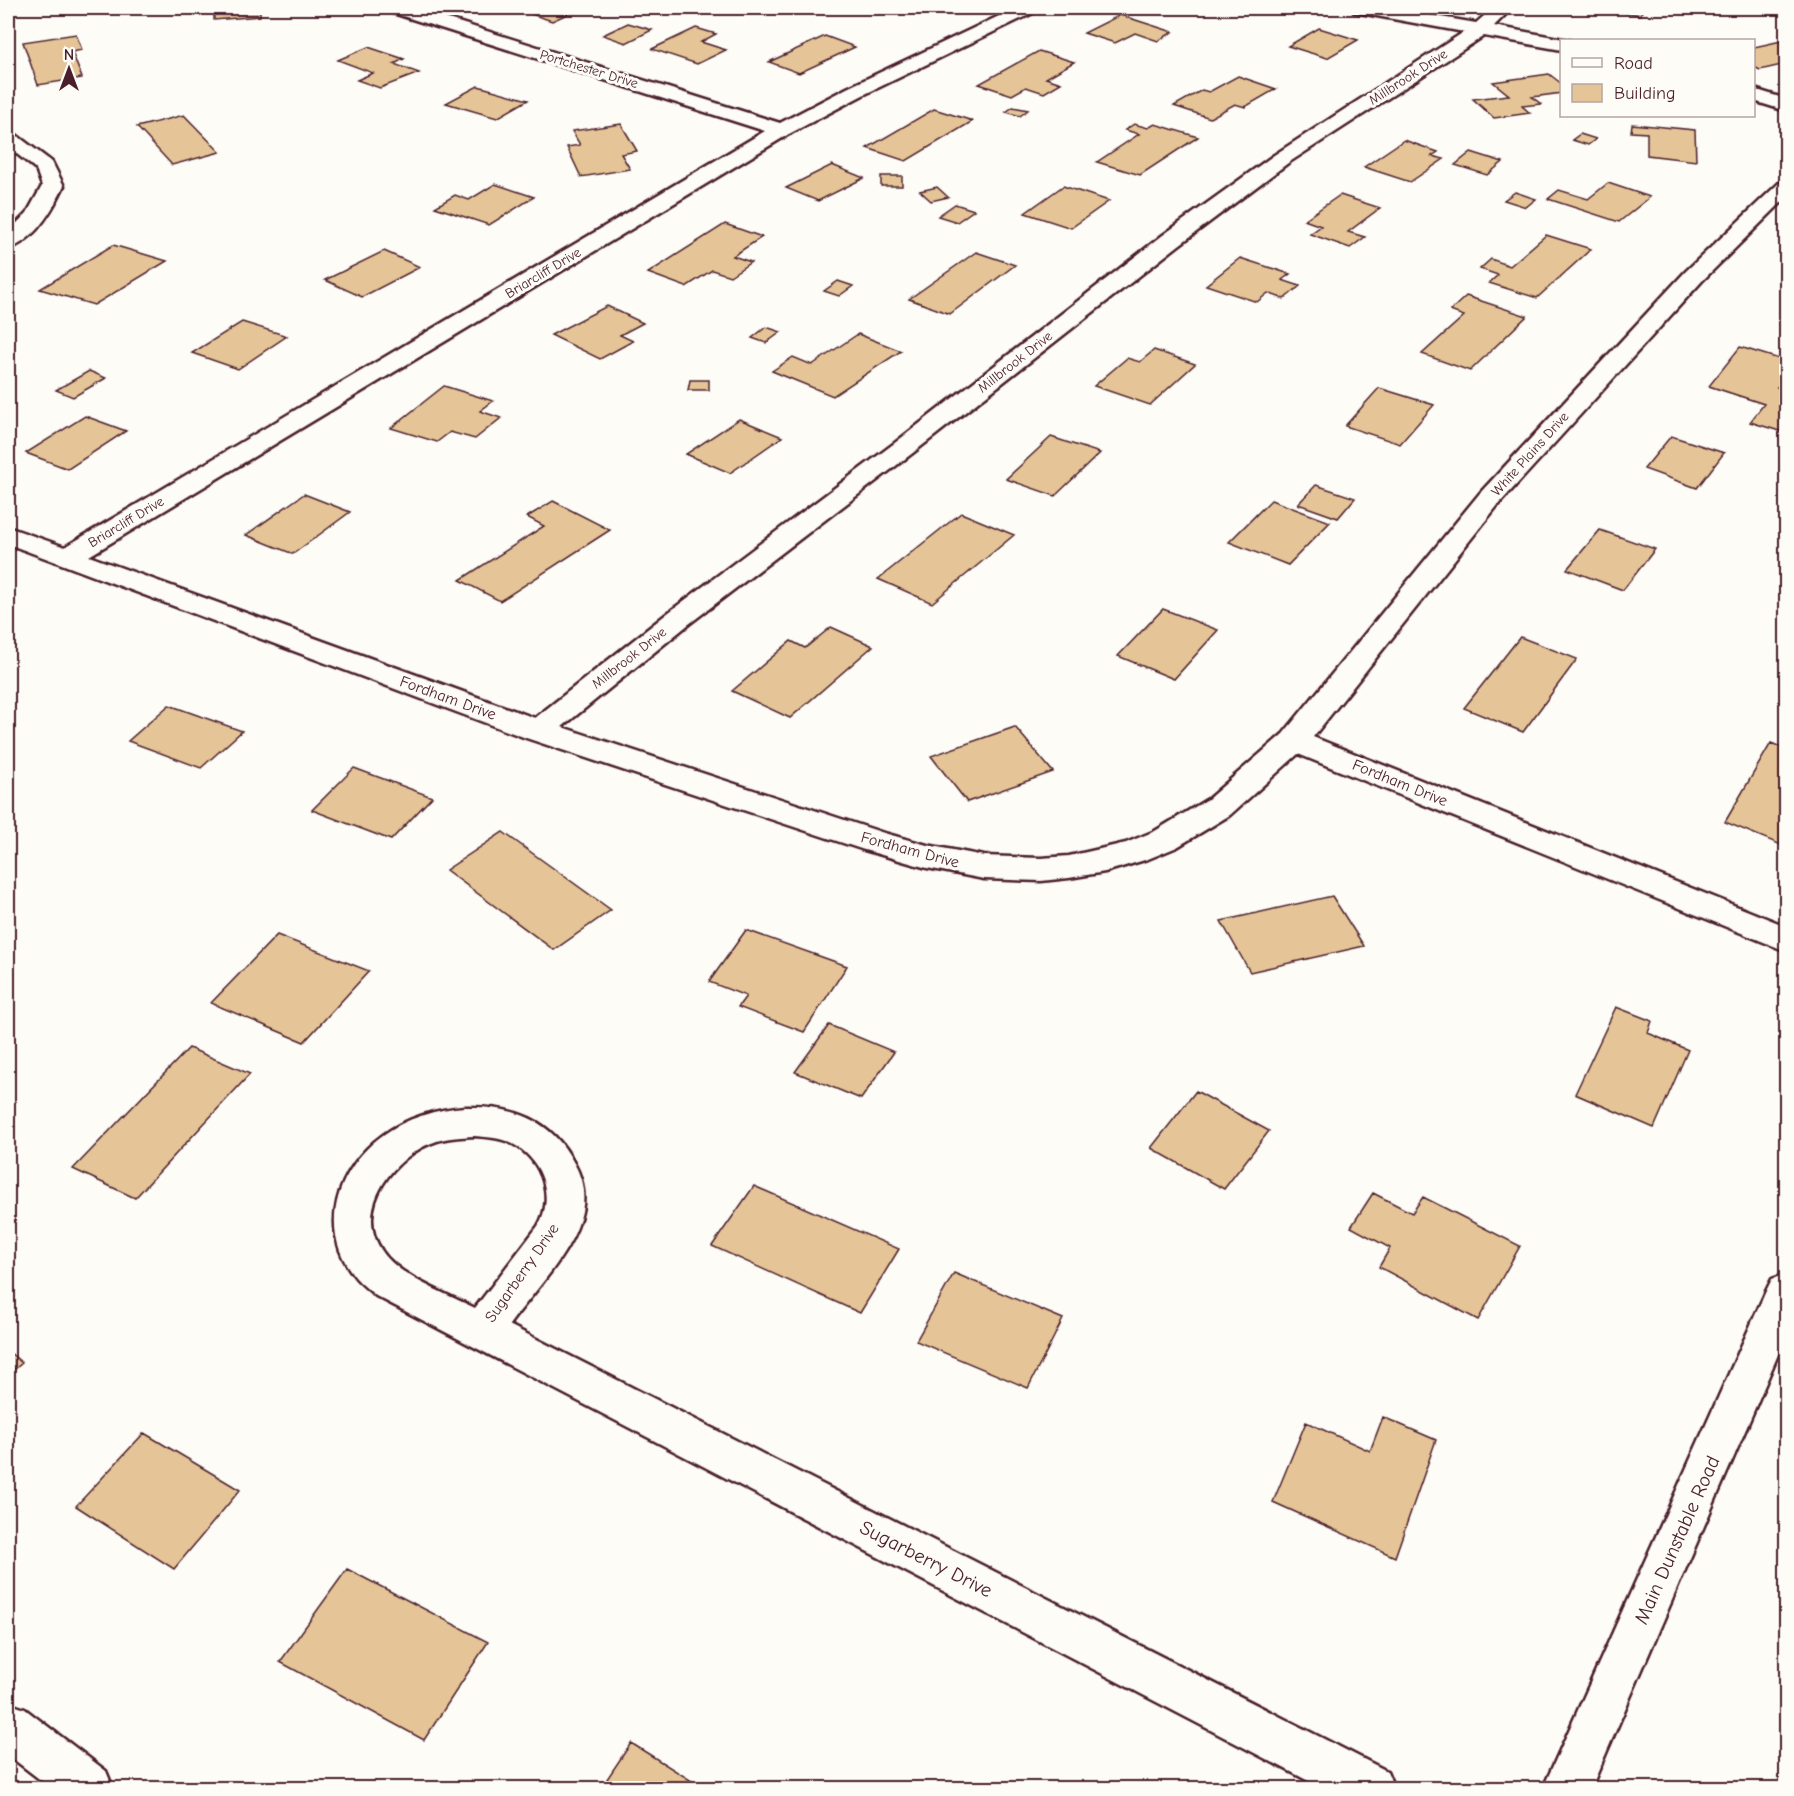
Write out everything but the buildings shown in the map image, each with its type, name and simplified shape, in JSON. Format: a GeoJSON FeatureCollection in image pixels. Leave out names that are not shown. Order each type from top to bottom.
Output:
{"type":"FeatureCollection","features":[{"type":"Feature","properties":{"kind":"street","name":"Portchester Drive"},"geometry":{"type":"LineString","coordinates":[[396,8],[782,130]]}},
{"type":"Feature","properties":{"kind":"street","name":"Briarcliff Drive"},"geometry":{"type":"LineString","coordinates":[[67,557],[782,130],[854,92],[1029,8]]}},
{"type":"Feature","properties":{"kind":"street"},"geometry":{"type":"LineString","coordinates":[[1360,8],[1560,44]]}},
{"type":"Feature","properties":{"kind":"street","name":"Millbrook Drive"},"geometry":{"type":"LineString","coordinates":[[537,731],[679,618],[905,447],[1171,240],[1281,159],[1481,29],[1503,8]]}},
{"type":"Feature","properties":{"kind":"street"},"geometry":{"type":"LineString","coordinates":[[1755,95],[1786,105]]}},
{"type":"Feature","properties":{"kind":"street"},"geometry":{"type":"LineString","coordinates":[[8,138],[45,166],[53,186],[45,206],[24,231],[8,242]]}},
{"type":"Feature","properties":{"kind":"street","name":"White Plains Drive"},"geometry":{"type":"LineString","coordinates":[[1294,741],[1489,499],[1694,276],[1786,187]]}},
{"type":"Feature","properties":{"kind":"street","name":"Fordham Drive"},"geometry":{"type":"LineString","coordinates":[[8,536],[537,731],[880,843],[979,867],[1023,870],[1067,868],[1107,860],[1157,844],[1203,820],[1254,779],[1294,741],[1786,939]]}},
{"type":"Feature","properties":{"kind":"street","name":"Sugarberry Drive"},"geometry":{"type":"LineString","coordinates":[[482,1330],[550,1240],[560,1220],[564,1198],[562,1178],[555,1160],[543,1144],[505,1124],[463,1122],[441,1125],[420,1132],[384,1156],[359,1188],[353,1206],[351,1224],[362,1258],[374,1273],[390,1284],[1370,1788]]}},
{"type":"Feature","properties":{"kind":"street","name":"Main Dunstable Road"},"geometry":{"type":"LineString","coordinates":[[1567,1788],[1786,1291]]}},
{"type":"Feature","properties":{"kind":"street"},"geometry":{"type":"LineString","coordinates":[[8,1726],[89,1788]]}}]}
